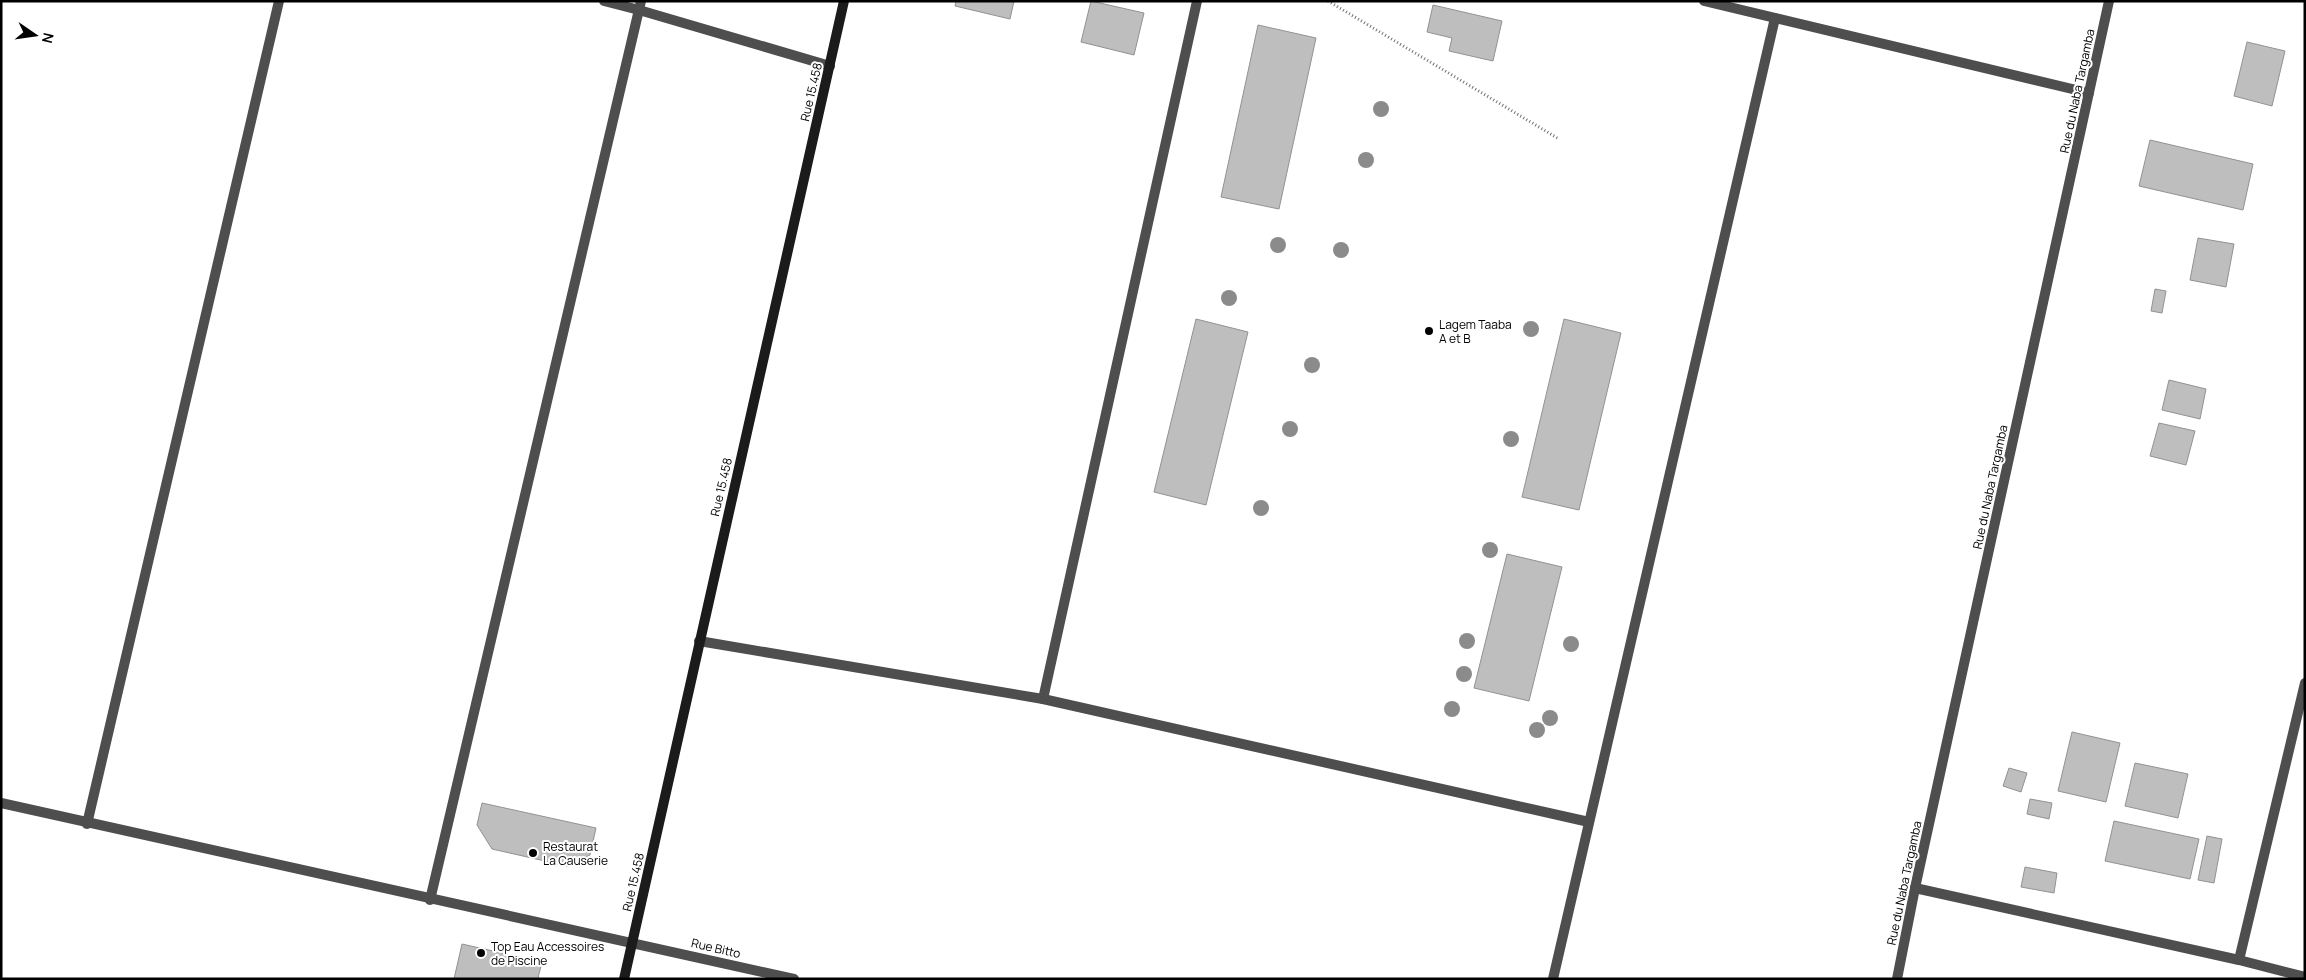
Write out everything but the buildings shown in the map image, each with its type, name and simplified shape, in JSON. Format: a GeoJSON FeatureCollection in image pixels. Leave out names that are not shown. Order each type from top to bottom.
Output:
{"type":"FeatureCollection","features":[{"type":"Feature","properties":{"kind":"main road","name":"Rue 15.458"},"geometry":{"type":"LineString","coordinates":[[624,979],[844,1]]}},
{"type":"Feature","properties":{"kind":"street"},"geometry":{"type":"LineString","coordinates":[[87,824],[279,1]]}},
{"type":"Feature","properties":{"kind":"street"},"geometry":{"type":"LineString","coordinates":[[604,1],[640,5],[830,66]]}},
{"type":"Feature","properties":{"kind":"street"},"geometry":{"type":"LineString","coordinates":[[1043,700],[1197,1]]}},
{"type":"Feature","properties":{"kind":"street"},"geometry":{"type":"LineString","coordinates":[[1704,1],[2089,93]]}},
{"type":"Feature","properties":{"kind":"street","name":"Rue du Naba Targamba"},"geometry":{"type":"LineString","coordinates":[[1897,979],[1915,888],[2109,1]]}},
{"type":"Feature","properties":{"kind":"street"},"geometry":{"type":"LineString","coordinates":[[430,900],[640,5]]}},
{"type":"Feature","properties":{"kind":"street"},"geometry":{"type":"LineString","coordinates":[[1553,979],[1775,18]]}},
{"type":"Feature","properties":{"kind":"street"},"geometry":{"type":"LineString","coordinates":[[699,641],[1043,700],[1589,822]]}},
{"type":"Feature","properties":{"kind":"street"},"geometry":{"type":"LineString","coordinates":[[2239,960],[2305,683]]}},
{"type":"Feature","properties":{"kind":"street","name":"Rue Bitto"},"geometry":{"type":"LineString","coordinates":[[1,803],[87,824],[794,979]]}},
{"type":"Feature","properties":{"kind":"street"},"geometry":{"type":"LineString","coordinates":[[1915,888],[2239,960],[2305,978]]}},
{"type":"Feature","properties":{"kind":"path"},"geometry":{"type":"LineString","coordinates":[[1328,1],[1559,139]]}},
{"type":"Feature","properties":{"kind":"place","name":"Lagem Taaba A et B"},"geometry":{"type":"Point","coordinates":[1429,331]}},
{"type":"Feature","properties":{"kind":"place","name":"Restaurat La Causerie"},"geometry":{"type":"Point","coordinates":[533,853]}},
{"type":"Feature","properties":{"kind":"place","name":"Top Eau Accessoires de Piscine"},"geometry":{"type":"Point","coordinates":[481,953]}}]}
